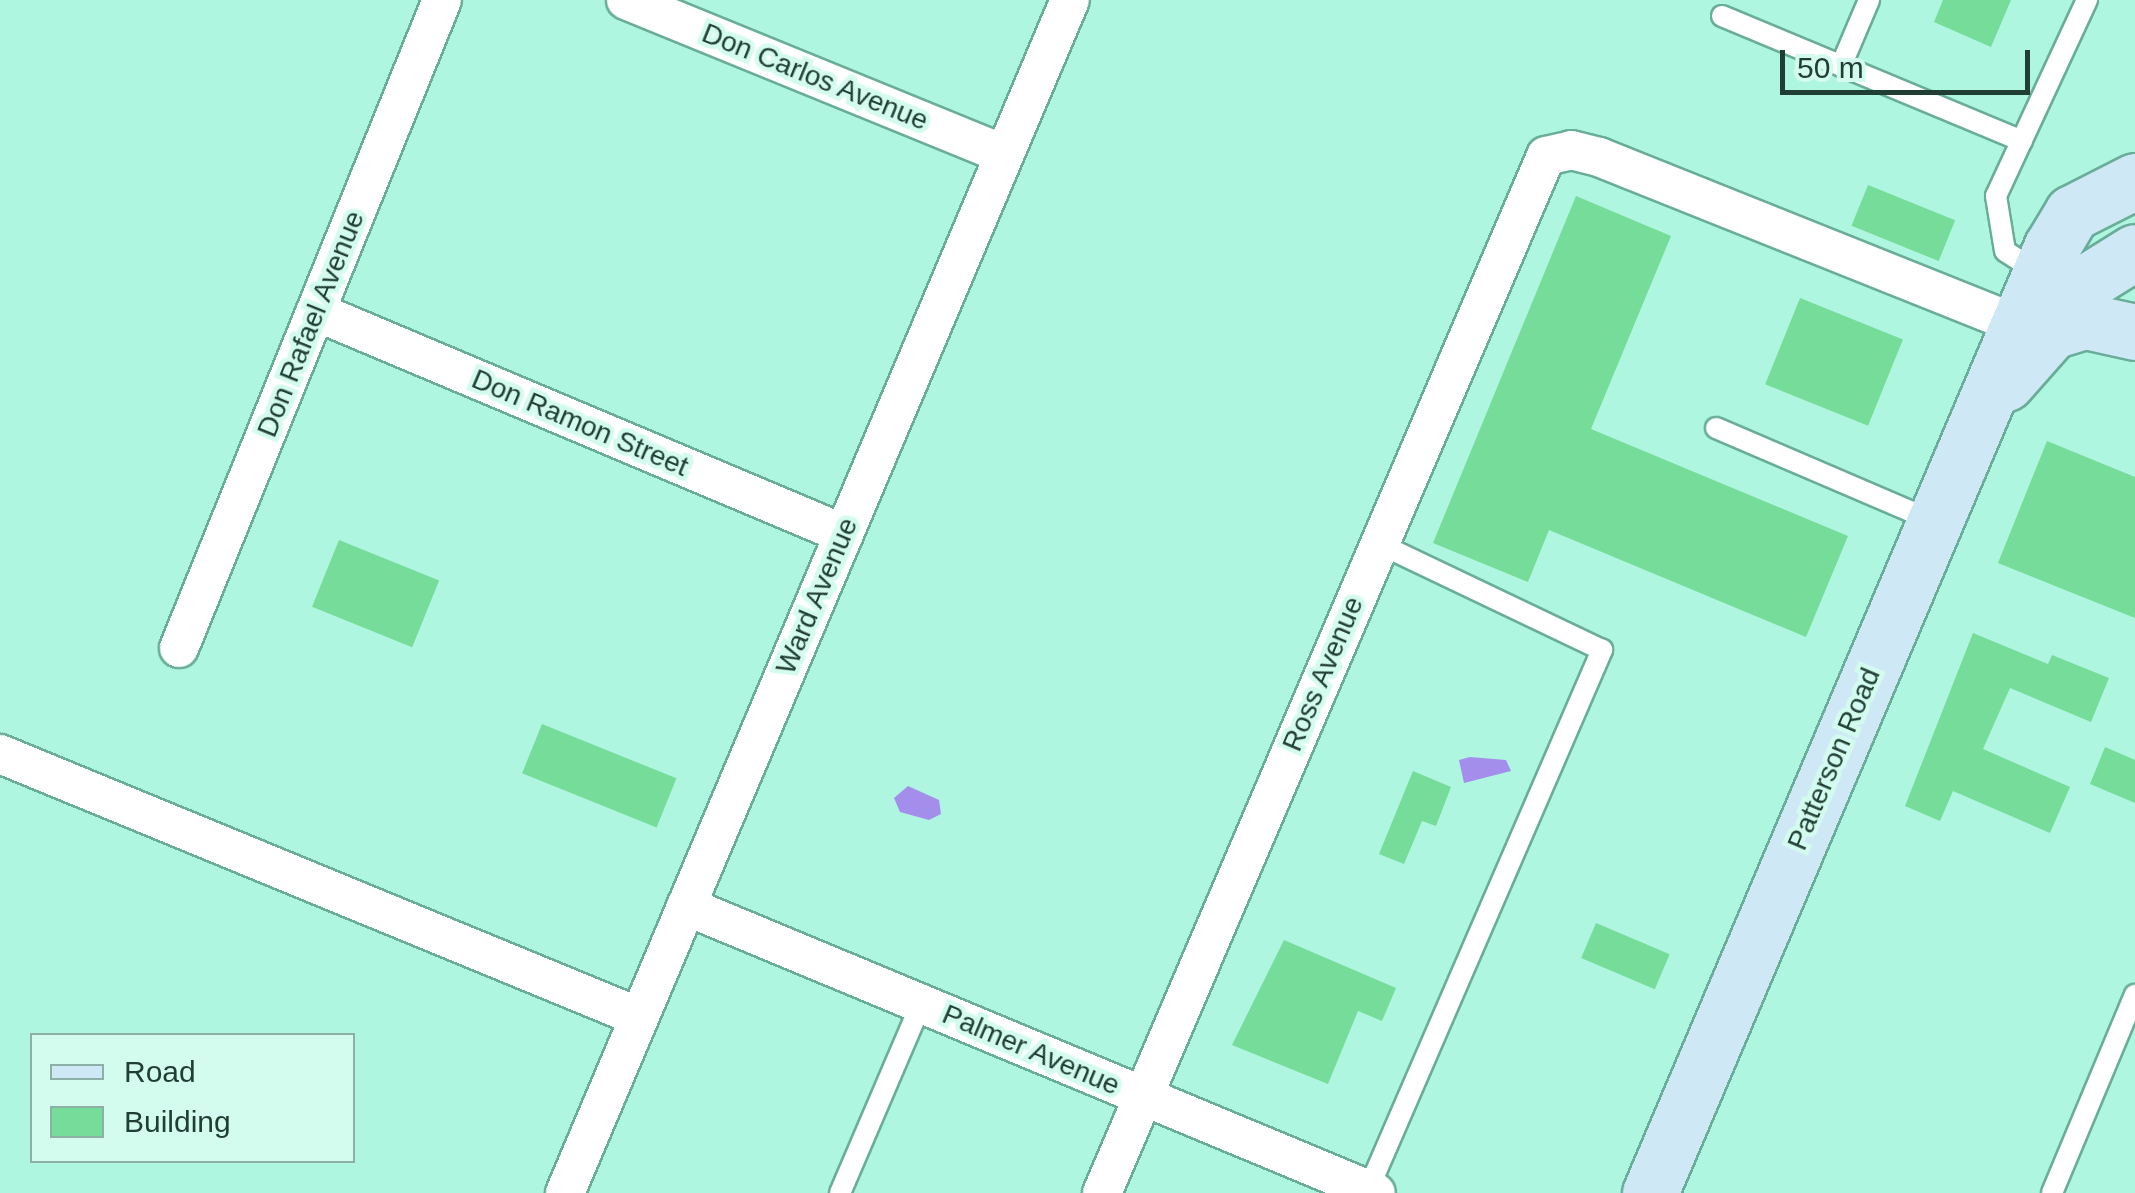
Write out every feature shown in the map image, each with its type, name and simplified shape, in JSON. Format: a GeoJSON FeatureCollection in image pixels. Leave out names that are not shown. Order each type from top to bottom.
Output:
{"type":"FeatureCollection","features":[{"type":"Feature","properties":{"kind":"main road","name":"Patterson Road"},"geometry":{"type":"LineString","coordinates":[[1650,1193],[2040,274],[2072,213],[2135,181]]}},
{"type":"Feature","properties":{"kind":"main road","name":"Patterson Road"},"geometry":{"type":"LineString","coordinates":[[2019,324],[2074,283],[2135,252]]}},
{"type":"Feature","properties":{"kind":"main road"},"geometry":{"type":"LineString","coordinates":[[1981,412],[2052,332],[2085,321],[2135,332]]}},
{"type":"Feature","properties":{"kind":"street","name":"Don Rafael Avenue"},"geometry":{"type":"LineString","coordinates":[[179,648],[442,0]]}},
{"type":"Feature","properties":{"kind":"street","name":"Don Carlos Avenue"},"geometry":{"type":"LineString","coordinates":[[626,0],[1004,154]]}},
{"type":"Feature","properties":{"kind":"street","name":"Ward Avenue"},"geometry":{"type":"LineString","coordinates":[[565,1193],[1070,0]]}},
{"type":"Feature","properties":{"kind":"street","name":"Ross Avenue"},"geometry":{"type":"LineString","coordinates":[[1102,1193],[1546,156],[1571,150],[1599,157],[2019,324]]}},
{"type":"Feature","properties":{"kind":"street","name":"Don Ramon Street"},"geometry":{"type":"LineString","coordinates":[[317,312],[844,534]]}},
{"type":"Feature","properties":{"kind":"street"},"geometry":{"type":"LineString","coordinates":[[0,754],[639,1017]]}},
{"type":"Feature","properties":{"kind":"street","name":"Palmer Avenue"},"geometry":{"type":"LineString","coordinates":[[686,906],[1373,1192]]}},
{"type":"Feature","properties":{"kind":"lane"},"geometry":{"type":"LineString","coordinates":[[1842,66],[1869,0]]}},
{"type":"Feature","properties":{"kind":"lane"},"geometry":{"type":"LineString","coordinates":[[2040,274],[2006,251],[1995,222],[1996,196],[2087,0]]}},
{"type":"Feature","properties":{"kind":"lane"},"geometry":{"type":"LineString","coordinates":[[1722,16],[2022,140]]}},
{"type":"Feature","properties":{"kind":"lane"},"geometry":{"type":"LineString","coordinates":[[1716,428],[1935,522]]}},
{"type":"Feature","properties":{"kind":"lane"},"geometry":{"type":"LineString","coordinates":[[1373,1192],[1602,650],[1378,543]]}},
{"type":"Feature","properties":{"kind":"lane"},"geometry":{"type":"LineString","coordinates":[[2052,1193],[2135,996]]}},
{"type":"Feature","properties":{"kind":"lane"},"geometry":{"type":"LineString","coordinates":[[840,1193],[921,1004]]}},
{"type":"Feature","properties":{"kind":"shaded area"},"geometry":{"type":"Polygon","coordinates":[[[1459,760],[1506,760],[1511,771],[1464,783],[1459,760]]]}},
{"type":"Feature","properties":{"kind":"shaded area"},"geometry":{"type":"Polygon","coordinates":[[[908,786],[939,800],[941,814],[929,820],[900,812],[894,798],[908,786]]]}},
{"type":"Feature","properties":{"kind":"building"},"geometry":{"type":"Polygon","coordinates":[[[1943,0],[2011,0],[1991,47],[1934,22],[1943,0]]]}},
{"type":"Feature","properties":{"kind":"building"},"geometry":{"type":"Polygon","coordinates":[[[1868,185],[1955,220],[1939,261],[1852,226],[1868,185]]]}},
{"type":"Feature","properties":{"kind":"building"},"geometry":{"type":"Polygon","coordinates":[[[1576,196],[1671,236],[1591,429],[1848,536],[1806,637],[1549,530],[1528,582],[1433,543],[1576,196]]]}},
{"type":"Feature","properties":{"kind":"building"},"geometry":{"type":"Polygon","coordinates":[[[1800,298],[1903,340],[1868,426],[1765,384],[1800,298]]]}},
{"type":"Feature","properties":{"kind":"building"},"geometry":{"type":"Polygon","coordinates":[[[2047,441],[2135,477],[2135,618],[1998,563],[2047,441]]]}},
{"type":"Feature","properties":{"kind":"building"},"geometry":{"type":"Polygon","coordinates":[[[339,540],[439,580],[412,647],[312,607],[339,540]]]}},
{"type":"Feature","properties":{"kind":"building"},"geometry":{"type":"Polygon","coordinates":[[[1973,633],[2048,664],[2052,655],[2109,678],[2091,722],[2010,688],[1983,749],[2070,787],[2050,833],[1953,791],[1940,821],[1905,806],[1973,633]]]}},
{"type":"Feature","properties":{"kind":"building"},"geometry":{"type":"Polygon","coordinates":[[[542,724],[676,778],[657,827],[522,773],[542,724]]]}},
{"type":"Feature","properties":{"kind":"building"},"geometry":{"type":"Polygon","coordinates":[[[2105,747],[2135,760],[2135,803],[2090,784],[2105,747]]]}},
{"type":"Feature","properties":{"kind":"building"},"geometry":{"type":"Polygon","coordinates":[[[1413,771],[1451,787],[1436,826],[1422,821],[1404,864],[1379,854],[1413,771]]]}},
{"type":"Feature","properties":{"kind":"building"},"geometry":{"type":"Polygon","coordinates":[[[1596,923],[1670,954],[1655,989],[1581,958],[1596,923]]]}},
{"type":"Feature","properties":{"kind":"building"},"geometry":{"type":"Polygon","coordinates":[[[1284,940],[1396,988],[1382,1021],[1358,1011],[1328,1084],[1232,1045],[1284,940]]]}}]}
